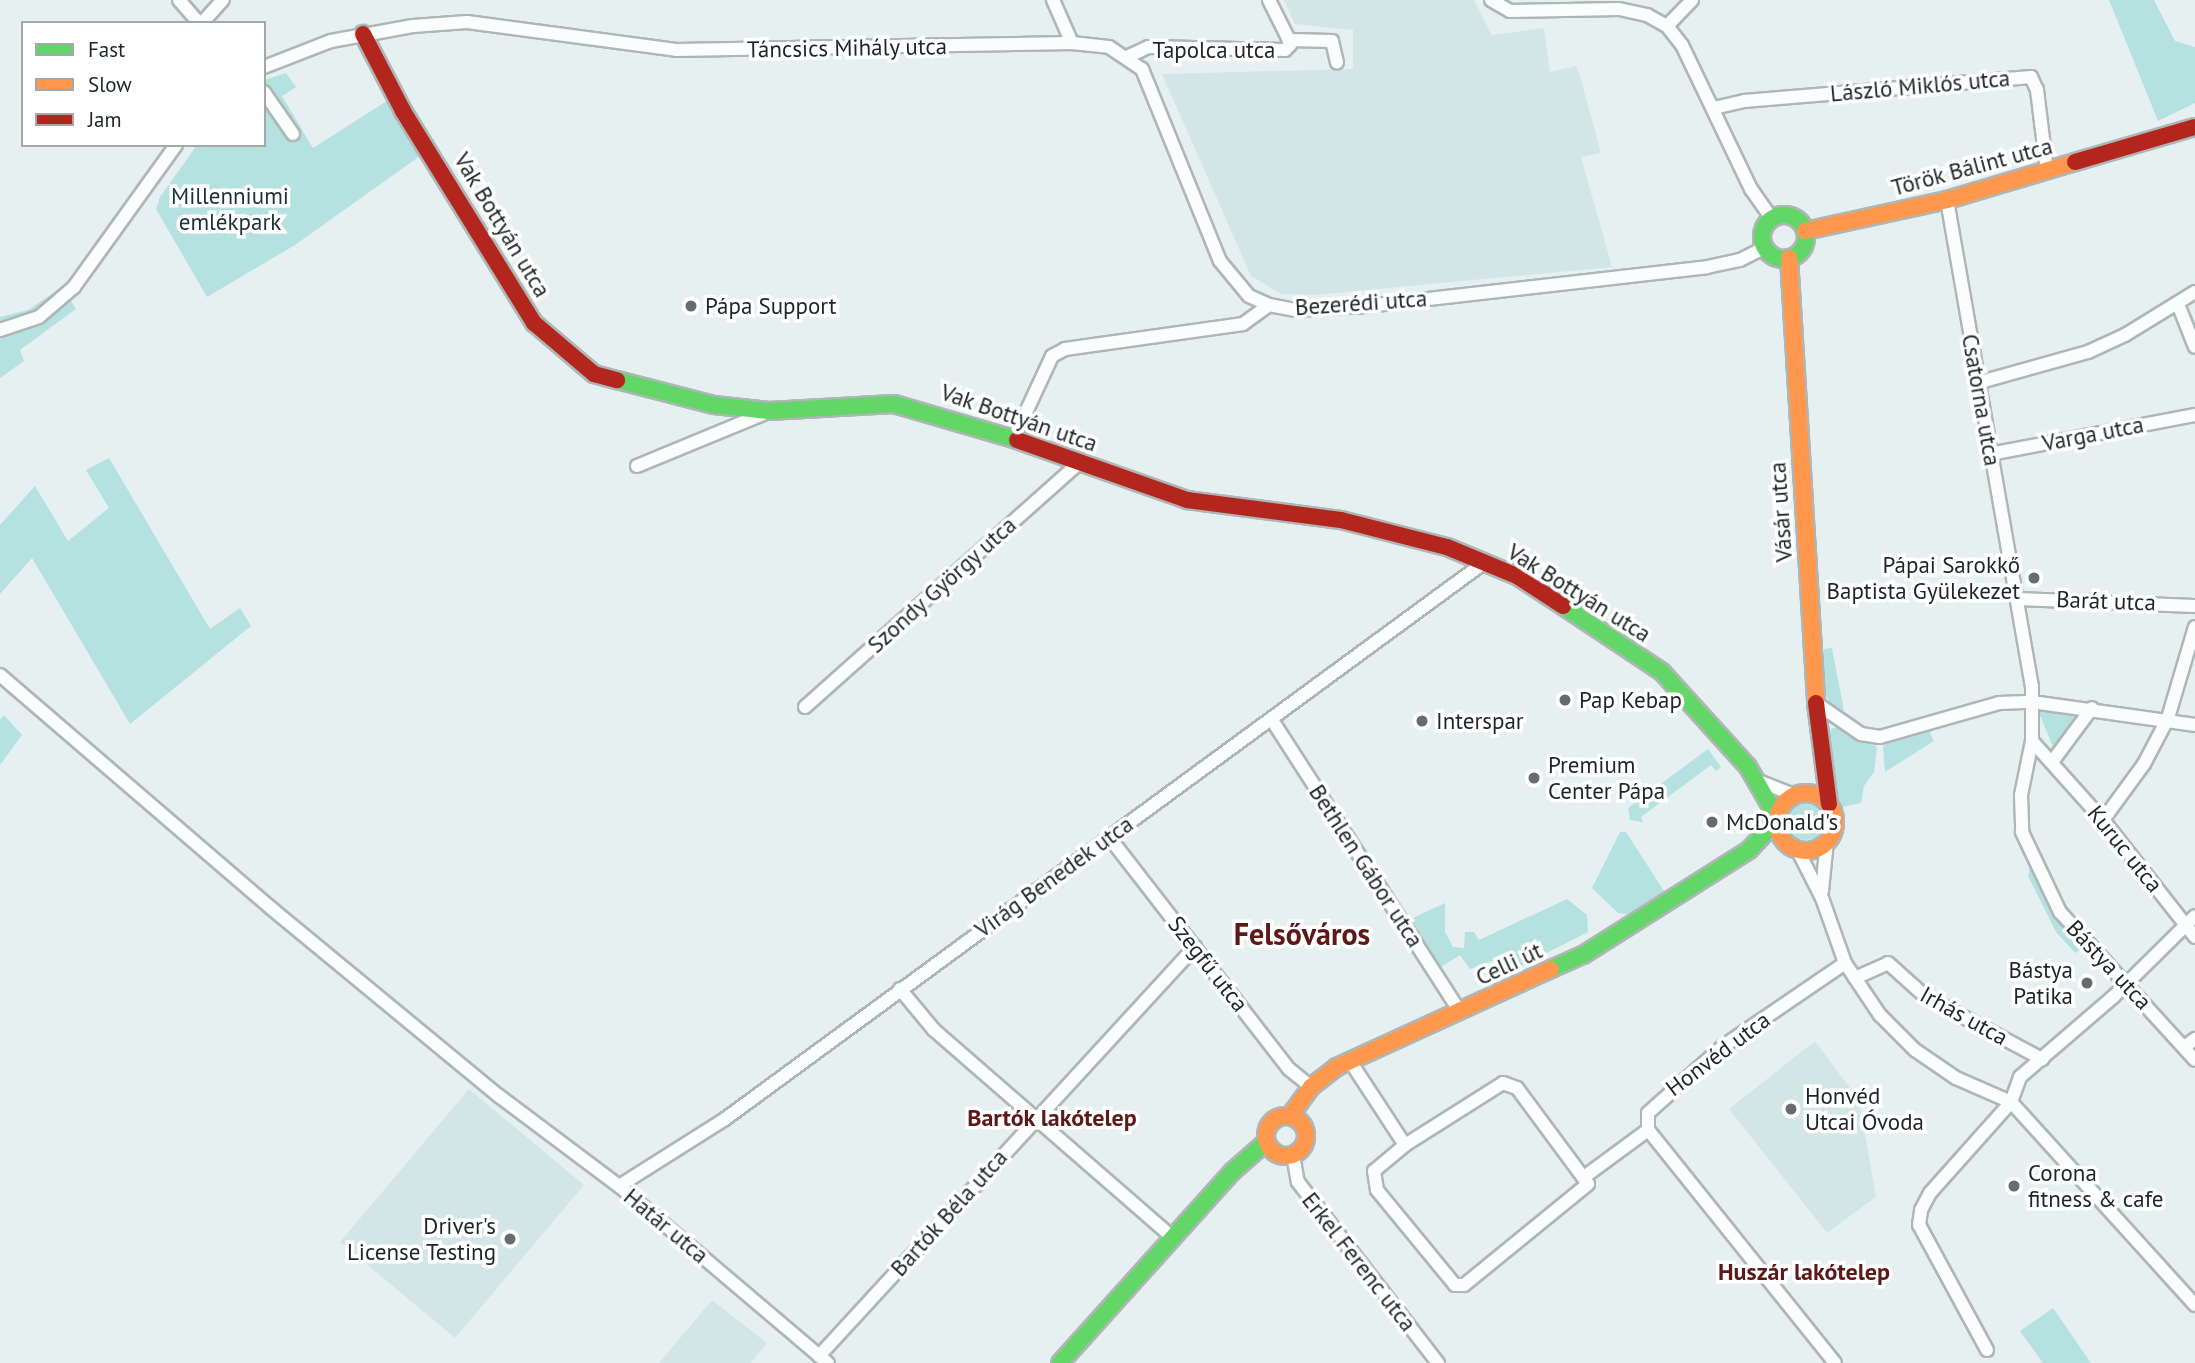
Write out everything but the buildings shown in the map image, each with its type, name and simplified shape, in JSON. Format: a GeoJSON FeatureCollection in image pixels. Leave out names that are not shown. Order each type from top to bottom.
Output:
{"type":"FeatureCollection","features":[{"type":"Feature","properties":{"kind":"street"},"geometry":{"type":"LineString","coordinates":[[179,0],[198,21]]}},
{"type":"Feature","properties":{"kind":"street"},"geometry":{"type":"LineString","coordinates":[[202,21],[223,0]]}},
{"type":"Feature","properties":{"kind":"street"},"geometry":{"type":"LineString","coordinates":[[1054,0],[1072,43]]}},
{"type":"Feature","properties":{"kind":"street","name":"Tapolca utca"},"geometry":{"type":"LineString","coordinates":[[1129,56],[1148,47],[1285,50],[1289,40],[1269,0]]}},
{"type":"Feature","properties":{"kind":"street"},"geometry":{"type":"LineString","coordinates":[[1491,0],[1510,11],[1619,9],[1647,15],[1667,26],[1682,45],[1751,189],[1772,219]]}},
{"type":"Feature","properties":{"kind":"street"},"geometry":{"type":"LineString","coordinates":[[1667,26],[1692,0]]}},
{"type":"Feature","properties":{"kind":"street","name":"Táncsics Mihály utca"},"geometry":{"type":"LineString","coordinates":[[271,60],[363,34],[467,22],[676,50],[1072,43],[1109,47],[1129,56]]}},
{"type":"Feature","properties":{"kind":"street","name":"Vak Bottyán utca"},"geometry":{"type":"LineString","coordinates":[[363,34],[403,111],[534,323],[594,374],[714,405],[769,411],[830,404],[894,404],[1014,438],[1187,500],[1341,520],[1394,531],[1485,562],[1517,576],[1661,672],[1722,735],[1756,780],[1777,818]]}},
{"type":"Feature","properties":{"kind":"street"},"geometry":{"type":"LineString","coordinates":[[1289,40],[1332,41],[1337,62]]}},
{"type":"Feature","properties":{"kind":"street"},"geometry":{"type":"LineString","coordinates":[[1129,56],[1142,69],[1220,261],[1250,296],[1269,306]]}},
{"type":"Feature","properties":{"kind":"street","name":"László Miklós utca"},"geometry":{"type":"LineString","coordinates":[[1714,108],[1744,101],[2031,77],[2036,86],[2047,171]]}},
{"type":"Feature","properties":{"kind":"street"},"geometry":{"type":"LineString","coordinates":[[266,95],[293,134]]}},
{"type":"Feature","properties":{"kind":"street","name":"Török Bálint utca"},"geometry":{"type":"LineString","coordinates":[[2148,142],[2195,117]]}},
{"type":"Feature","properties":{"kind":"street","name":"Török Bálint utca"},"geometry":{"type":"LineString","coordinates":[[1805,231],[1947,200],[2195,127]]}},
{"type":"Feature","properties":{"kind":"street"},"geometry":{"type":"LineString","coordinates":[[0,330],[39,317],[74,287],[175,147]]}},
{"type":"Feature","properties":{"kind":"street","name":"Csatorna utca"},"geometry":{"type":"LineString","coordinates":[[1947,200],[1977,383],[2018,599]]}},
{"type":"Feature","properties":{"kind":"street"},"geometry":{"type":"LineString","coordinates":[[1792,216],[1805,231],[1801,251],[1788,258],[1775,257],[1765,247],[1763,231],[1772,219],[1792,216]]}},
{"type":"Feature","properties":{"kind":"street","name":"Bezerédi utca"},"geometry":{"type":"LineString","coordinates":[[1014,438],[1052,356],[1065,348],[1243,324],[1269,306],[1295,310],[1367,306],[1707,267],[1740,260],[1765,247]]}},
{"type":"Feature","properties":{"kind":"street","name":"Vásár utca"},"geometry":{"type":"LineString","coordinates":[[1788,258],[1816,703],[1829,804]]}},
{"type":"Feature","properties":{"kind":"street"},"geometry":{"type":"LineString","coordinates":[[1977,383],[2088,352],[2178,304],[2195,292]]}},
{"type":"Feature","properties":{"kind":"street"},"geometry":{"type":"LineString","coordinates":[[2178,304],[2195,347]]}},
{"type":"Feature","properties":{"kind":"street"},"geometry":{"type":"LineString","coordinates":[[637,466],[769,411]]}},
{"type":"Feature","properties":{"kind":"street","name":"Varga utca"},"geometry":{"type":"LineString","coordinates":[[1990,454],[2195,415]]}},
{"type":"Feature","properties":{"kind":"street","name":"Szondy György utca"},"geometry":{"type":"LineString","coordinates":[[805,708],[1080,462]]}},
{"type":"Feature","properties":{"kind":"street","name":"Virág Benedek utca"},"geometry":{"type":"LineString","coordinates":[[619,1186],[725,1119],[1485,562]]}},
{"type":"Feature","properties":{"kind":"street"},"geometry":{"type":"LineString","coordinates":[[2018,599],[2032,702]]}},
{"type":"Feature","properties":{"kind":"street","name":"Barát utca"},"geometry":{"type":"LineString","coordinates":[[2018,599],[2195,606]]}},
{"type":"Feature","properties":{"kind":"street"},"geometry":{"type":"LineString","coordinates":[[2103,820],[2144,764],[2168,718],[2195,628]]}},
{"type":"Feature","properties":{"kind":"street","name":"Határ utca"},"geometry":{"type":"LineString","coordinates":[[0,675],[499,1096],[619,1186],[823,1359]]}},
{"type":"Feature","properties":{"kind":"street"},"geometry":{"type":"LineString","coordinates":[[1816,703],[1861,734],[1880,737],[1999,703],[2032,702],[2092,708],[2168,718],[2195,725]]}},
{"type":"Feature","properties":{"kind":"street","name":"Bástya utca"},"geometry":{"type":"LineString","coordinates":[[2032,702],[2032,741],[2021,795],[2022,832],[2034,862],[2060,912],[2090,950],[2127,984],[2195,1060]]}},
{"type":"Feature","properties":{"kind":"street"},"geometry":{"type":"LineString","coordinates":[[2052,762],[2092,708]]}},
{"type":"Feature","properties":{"kind":"street","name":"Bethlen Gábor utca"},"geometry":{"type":"LineString","coordinates":[[1272,720],[1460,1012]]}},
{"type":"Feature","properties":{"kind":"street","name":"Kuruc utca"},"geometry":{"type":"LineString","coordinates":[[2032,741],[2191,921],[2195,937]]}},
{"type":"Feature","properties":{"kind":"street"},"geometry":{"type":"LineString","coordinates":[[1822,762],[1777,818],[1780,835],[1794,848],[1822,898],[1845,963],[1880,1015],[1915,1050],[1956,1079],[2011,1102],[2195,1305]]}},
{"type":"Feature","properties":{"kind":"street"},"geometry":{"type":"LineString","coordinates":[[1756,780],[1798,794],[1817,795],[1829,804],[1835,826],[1827,841],[1819,848],[1794,848]]}},
{"type":"Feature","properties":{"kind":"street","name":"Celli út"},"geometry":{"type":"LineString","coordinates":[[1060,1363],[1246,1157],[1266,1142],[1271,1122],[1290,1116],[1311,1087],[1350,1061],[1583,955],[1749,850],[1777,818]]}},
{"type":"Feature","properties":{"kind":"street","name":"Szegfű utca"},"geometry":{"type":"LineString","coordinates":[[1109,837],[1289,1069],[1311,1087]]}},
{"type":"Feature","properties":{"kind":"street"},"geometry":{"type":"LineString","coordinates":[[1822,898],[1827,841]]}},
{"type":"Feature","properties":{"kind":"street","name":"Celli út"},"geometry":{"type":"LineString","coordinates":[[1749,850],[1794,848]]}},
{"type":"Feature","properties":{"kind":"street"},"geometry":{"type":"LineString","coordinates":[[1987,1350],[1919,1225],[1930,1193],[2011,1102],[2020,1077],[2127,984],[2191,921]]}},
{"type":"Feature","properties":{"kind":"street","name":"Bartók Béla utca"},"geometry":{"type":"LineString","coordinates":[[823,1359],[1035,1119],[1195,947]]}},
{"type":"Feature","properties":{"kind":"street","name":"Honvéd utca"},"geometry":{"type":"LineString","coordinates":[[1648,1130],[1648,1113],[1656,1101],[1722,1047],[1845,963]]}},
{"type":"Feature","properties":{"kind":"street","name":"Irhás utca"},"geometry":{"type":"LineString","coordinates":[[1855,978],[1888,963],[1926,997],[2042,1059]]}},
{"type":"Feature","properties":{"kind":"street"},"geometry":{"type":"LineString","coordinates":[[900,989],[934,1030],[1173,1238]]}},
{"type":"Feature","properties":{"kind":"street"},"geometry":{"type":"LineString","coordinates":[[2184,1047],[2195,1039]]}},
{"type":"Feature","properties":{"kind":"street"},"geometry":{"type":"LineString","coordinates":[[1350,1061],[1405,1145]]}},
{"type":"Feature","properties":{"kind":"street"},"geometry":{"type":"LineString","coordinates":[[1503,1083],[1511,1083],[1588,1184],[1464,1285],[1455,1285],[1373,1181],[1380,1164],[1405,1145],[1503,1083]]}},
{"type":"Feature","properties":{"kind":"street"},"geometry":{"type":"LineString","coordinates":[[1266,1142],[1274,1153],[1293,1155],[1304,1145],[1306,1130],[1290,1116]]}},
{"type":"Feature","properties":{"kind":"street"},"geometry":{"type":"LineString","coordinates":[[1584,1177],[1648,1130],[1835,1363]]}},
{"type":"Feature","properties":{"kind":"street","name":"Erkel Ferenc utca"},"geometry":{"type":"LineString","coordinates":[[1293,1155],[1298,1182],[1438,1363]]}},
{"type":"Feature","properties":{"kind":"shaded area"},"geometry":{"type":"Polygon","coordinates":[[[1284,0],[1474,0],[1492,35],[1544,28],[1550,72],[1576,66],[1580,76],[1601,153],[1581,157],[1612,267],[1315,295],[1281,294],[1251,276],[1162,74],[1353,69],[1353,30],[1295,24],[1284,0]]]}},
{"type":"Feature","properties":{"kind":"shaded area"},"geometry":{"type":"Polygon","coordinates":[[[1815,1041],[1859,1100],[1876,1197],[1827,1233],[1729,1109],[1815,1041]]]}},
{"type":"Feature","properties":{"kind":"shaded area"},"geometry":{"type":"Polygon","coordinates":[[[469,1089],[584,1185],[455,1338],[340,1242],[469,1089]]]}},
{"type":"Feature","properties":{"kind":"shaded area"},"geometry":{"type":"Polygon","coordinates":[[[712,1300],[767,1343],[751,1363],[659,1363],[712,1300]]]}},
{"type":"Feature","properties":{"kind":"green space"},"geometry":{"type":"Polygon","coordinates":[[[2109,0],[2154,0],[2175,41],[2195,47],[2195,103],[2158,121],[2109,0]]]}},
{"type":"Feature","properties":{"kind":"green space","name":"Millenniumi emlékpark"},"geometry":{"type":"Polygon","coordinates":[[[286,73],[296,87],[282,96],[313,148],[390,99],[424,153],[295,245],[207,297],[156,209],[160,197],[196,147],[266,147],[266,79],[286,73]]]}},
{"type":"Feature","properties":{"kind":"green space"},"geometry":{"type":"Polygon","coordinates":[[[62,287],[76,309],[20,350],[24,361],[0,378],[0,317],[28,310],[62,287]]]}},
{"type":"Feature","properties":{"kind":"green space"},"geometry":{"type":"Polygon","coordinates":[[[109,458],[210,629],[240,608],[251,626],[130,724],[32,558],[0,594],[0,525],[35,486],[68,541],[109,508],[86,470],[109,458]]]}},
{"type":"Feature","properties":{"kind":"green space"},"geometry":{"type":"Polygon","coordinates":[[[1832,648],[1844,711],[1830,704],[1821,684],[1824,649],[1832,648]]]}},
{"type":"Feature","properties":{"kind":"green space"},"geometry":{"type":"Polygon","coordinates":[[[2043,707],[2081,714],[2059,745],[2053,747],[2039,713],[2043,707]]]}},
{"type":"Feature","properties":{"kind":"green space"},"geometry":{"type":"Polygon","coordinates":[[[4,715],[22,735],[0,765],[0,719],[4,715]]]}},
{"type":"Feature","properties":{"kind":"green space"},"geometry":{"type":"Polygon","coordinates":[[[1832,728],[1843,728],[1877,747],[1874,772],[1864,786],[1861,803],[1842,807],[1837,797],[1827,739],[1832,728]]]}},
{"type":"Feature","properties":{"kind":"green space"},"geometry":{"type":"Polygon","coordinates":[[[1928,728],[1934,741],[1885,772],[1883,747],[1889,741],[1928,728]]]}},
{"type":"Feature","properties":{"kind":"green space"},"geometry":{"type":"Polygon","coordinates":[[[1708,749],[1721,767],[1716,771],[1711,765],[1641,817],[1643,822],[1630,820],[1628,808],[1708,749]]]}},
{"type":"Feature","properties":{"kind":"green space"},"geometry":{"type":"Polygon","coordinates":[[[1806,802],[1819,808],[1825,821],[1819,834],[1806,840],[1793,834],[1787,821],[1793,808],[1806,802]]]}},
{"type":"Feature","properties":{"kind":"green space"},"geometry":{"type":"Polygon","coordinates":[[[1620,832],[1626,832],[1664,891],[1664,897],[1633,915],[1618,913],[1592,888],[1620,832]]]}},
{"type":"Feature","properties":{"kind":"green space"},"geometry":{"type":"Polygon","coordinates":[[[2030,867],[2082,949],[2075,953],[2056,932],[2028,876],[2030,867]]]}},
{"type":"Feature","properties":{"kind":"green space"},"geometry":{"type":"Polygon","coordinates":[[[1567,899],[1587,915],[1588,932],[1513,970],[1506,956],[1470,969],[1460,955],[1441,967],[1412,925],[1413,918],[1445,903],[1445,932],[1453,947],[1464,948],[1465,932],[1474,932],[1479,940],[1567,899]]]}},
{"type":"Feature","properties":{"kind":"green space"},"geometry":{"type":"Polygon","coordinates":[[[2053,1308],[2091,1363],[2043,1363],[2020,1331],[2053,1308]]]}},
{"type":"Feature","properties":{"kind":"traffic: fast"},"geometry":{"type":"LineString","coordinates":[[1784,215],[1799,222],[1806,237],[1799,252],[1784,259],[1769,252],[1762,237],[1769,222],[1784,215]]}},
{"type":"Feature","properties":{"kind":"traffic: fast"},"geometry":{"type":"LineString","coordinates":[[617,380],[714,405],[769,411],[894,404],[1017,440]]}},
{"type":"Feature","properties":{"kind":"traffic: fast"},"geometry":{"type":"LineString","coordinates":[[1563,606],[1662,672],[1748,767],[1777,817]]}},
{"type":"Feature","properties":{"kind":"traffic: fast"},"geometry":{"type":"LineString","coordinates":[[1551,969],[1583,955],[1749,850],[1777,820]]}},
{"type":"Feature","properties":{"kind":"traffic: fast"},"geometry":{"type":"LineString","coordinates":[[1060,1363],[1233,1171],[1266,1142]]}},
{"type":"Feature","properties":{"kind":"traffic: slow"},"geometry":{"type":"LineString","coordinates":[[1805,231],[1947,200],[2075,162]]}},
{"type":"Feature","properties":{"kind":"traffic: slow"},"geometry":{"type":"LineString","coordinates":[[1789,258],[1816,703]]}},
{"type":"Feature","properties":{"kind":"traffic: slow"},"geometry":{"type":"LineString","coordinates":[[1806,793],[1817,795],[1830,806],[1835,822],[1833,833],[1822,846],[1806,851],[1795,849],[1782,838],[1777,822],[1779,811],[1790,798],[1806,793]]}},
{"type":"Feature","properties":{"kind":"traffic: slow"},"geometry":{"type":"LineString","coordinates":[[1290,1116],[1311,1087],[1337,1067],[1551,969]]}},
{"type":"Feature","properties":{"kind":"traffic: slow"},"geometry":{"type":"LineString","coordinates":[[1286,1116],[1294,1117],[1300,1122],[1305,1128],[1306,1136],[1305,1144],[1300,1150],[1294,1155],[1286,1156],[1278,1155],[1272,1150],[1267,1144],[1266,1136],[1267,1128],[1272,1122],[1278,1117],[1286,1116]]}},
{"type":"Feature","properties":{"kind":"traffic: jam"},"geometry":{"type":"LineString","coordinates":[[363,34],[403,111],[534,323],[594,374],[617,380]]}},
{"type":"Feature","properties":{"kind":"traffic: jam"},"geometry":{"type":"LineString","coordinates":[[2075,162],[2195,127]]}},
{"type":"Feature","properties":{"kind":"traffic: jam"},"geometry":{"type":"LineString","coordinates":[[1017,440],[1187,500],[1341,520],[1447,547],[1517,576],[1563,606]]}},
{"type":"Feature","properties":{"kind":"traffic: jam"},"geometry":{"type":"LineString","coordinates":[[1816,703],[1829,804]]}},
{"type":"Feature","properties":{"kind":"place","name":"Pápa Support"},"geometry":{"type":"Point","coordinates":[691,306]}},
{"type":"Feature","properties":{"kind":"place","name":"Pápai Sarokkő Baptista Gyülekezet"},"geometry":{"type":"Point","coordinates":[2034,578]}},
{"type":"Feature","properties":{"kind":"place","name":"Pap Kebap"},"geometry":{"type":"Point","coordinates":[1565,700]}},
{"type":"Feature","properties":{"kind":"place","name":"Interspar"},"geometry":{"type":"Point","coordinates":[1422,721]}},
{"type":"Feature","properties":{"kind":"place","name":"Premium Center Pápa"},"geometry":{"type":"Point","coordinates":[1534,778]}},
{"type":"Feature","properties":{"kind":"place","name":"McDonald's"},"geometry":{"type":"Point","coordinates":[1712,822]}},
{"type":"Feature","properties":{"kind":"place","name":"Bástya Patika"},"geometry":{"type":"Point","coordinates":[2087,983]}},
{"type":"Feature","properties":{"kind":"place","name":"Honvéd Utcai Óvoda"},"geometry":{"type":"Point","coordinates":[1791,1109]}},
{"type":"Feature","properties":{"kind":"place","name":"Corona fitness & cafe"},"geometry":{"type":"Point","coordinates":[2014,1186]}},
{"type":"Feature","properties":{"kind":"place","name":"Driver's License Testing"},"geometry":{"type":"Point","coordinates":[510,1239]}},
{"type":"Feature","properties":{"kind":"district","name":"Felsőváros"},"geometry":{"type":"Point","coordinates":[1302,934]}},
{"type":"Feature","properties":{"kind":"district","name":"Bartók lakótelep"},"geometry":{"type":"Point","coordinates":[1052,1118]}},
{"type":"Feature","properties":{"kind":"district","name":"Huszár lakótelep"},"geometry":{"type":"Point","coordinates":[1804,1272]}}]}
